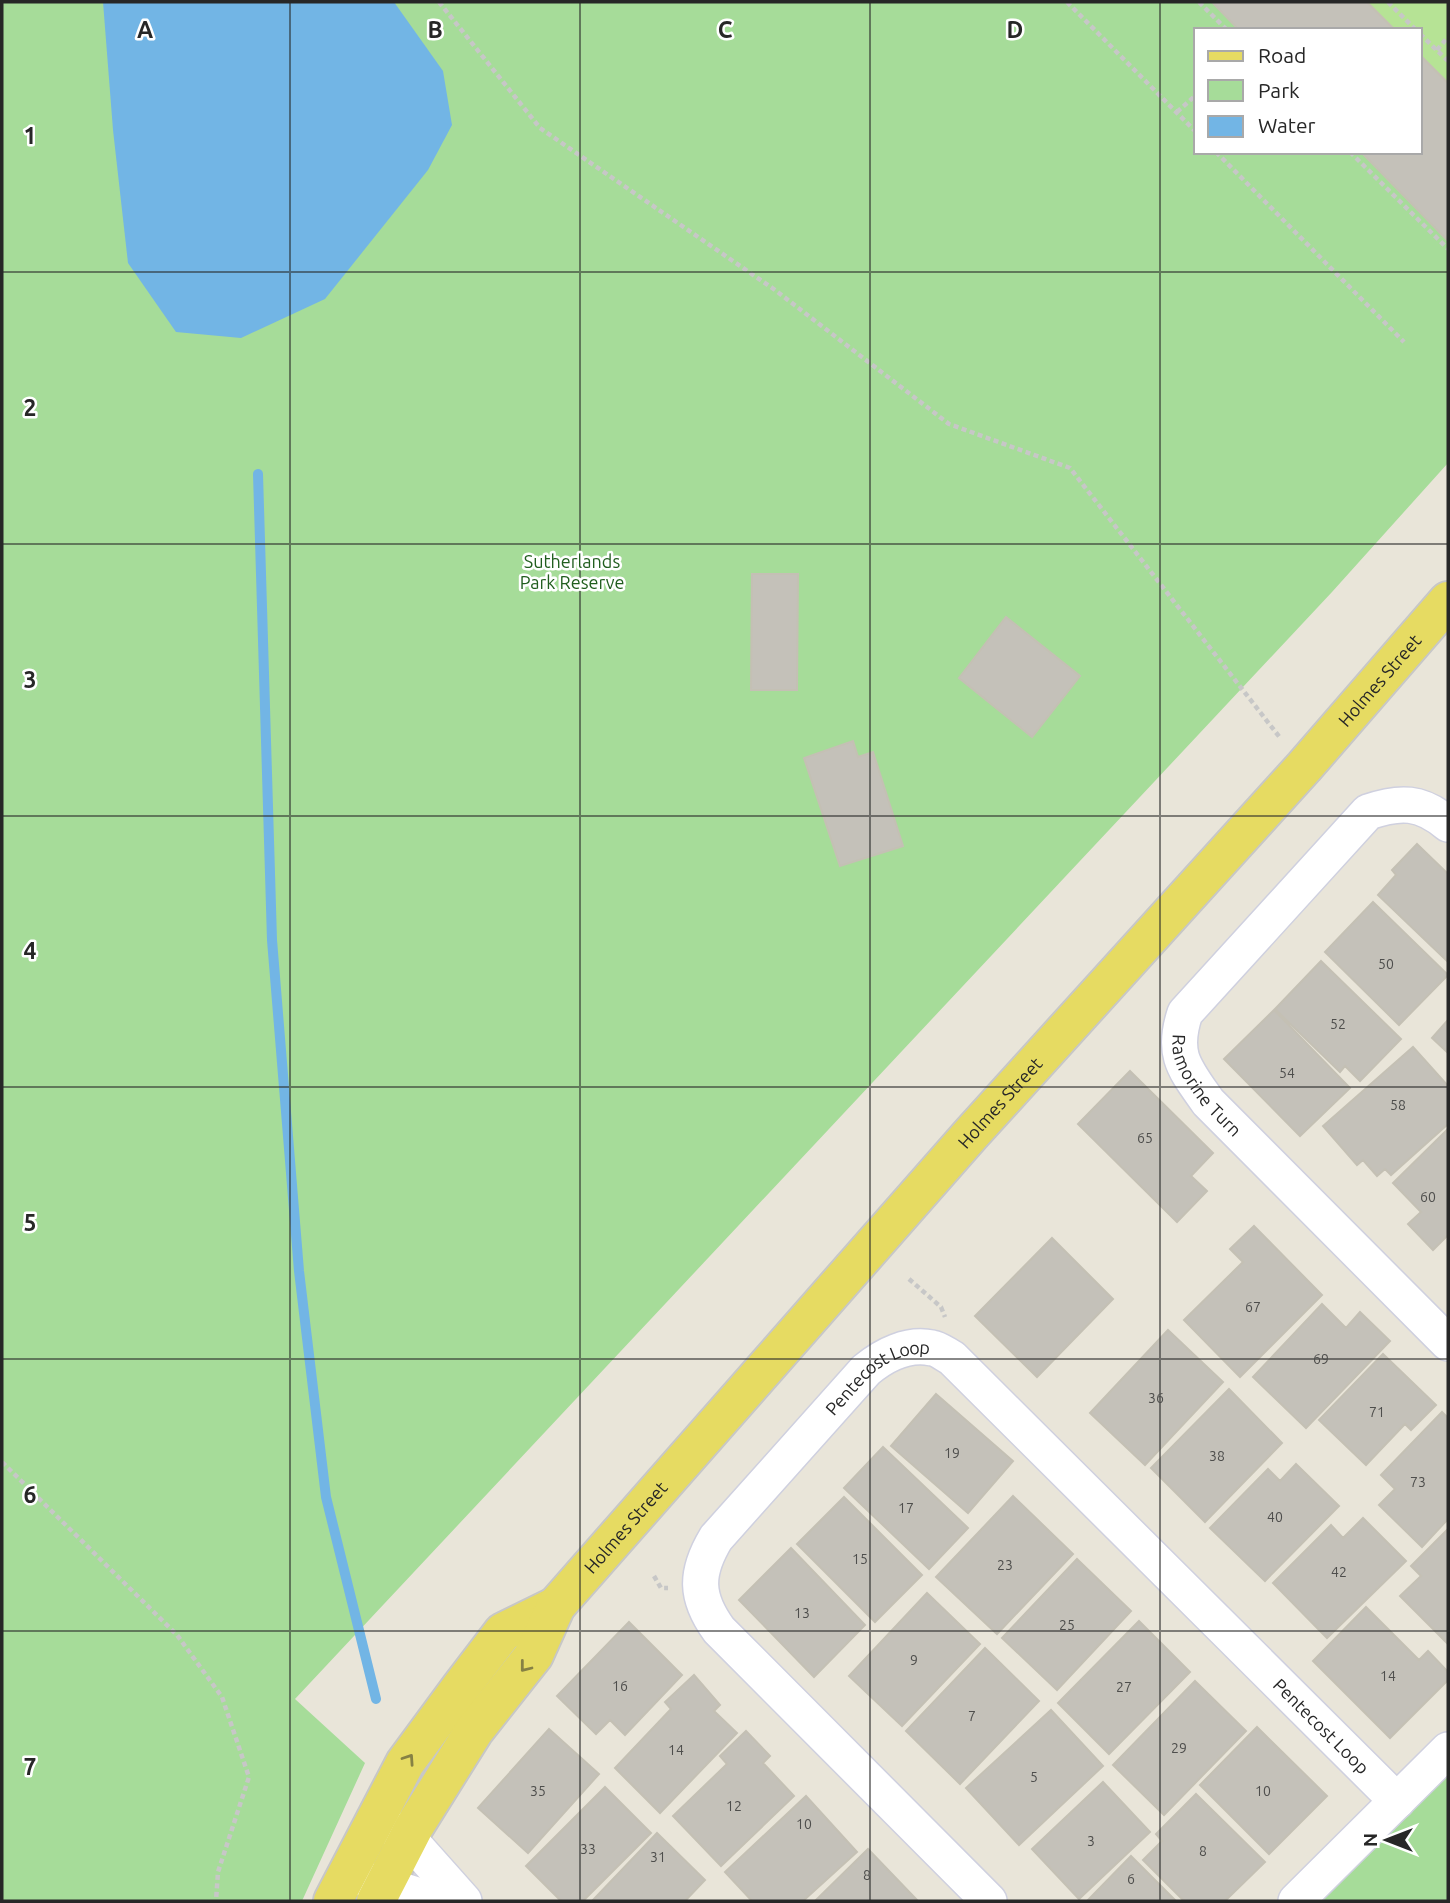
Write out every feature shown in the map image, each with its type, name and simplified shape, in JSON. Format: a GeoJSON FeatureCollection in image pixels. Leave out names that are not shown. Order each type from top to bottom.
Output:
{"type":"FeatureCollection","features":[{"type":"Feature","properties":{"kind":"main road","name":"Holmes Street"},"geometry":{"type":"LineString","coordinates":[[341,1887],[474,1731],[534,1655],[556,1606],[971,1134],[1304,767],[1448,601]]}},
{"type":"Feature","properties":{"kind":"main road","name":"Holmes Street"},"geometry":{"type":"LineString","coordinates":[[380,1894],[392,1828]]}},
{"type":"Feature","properties":{"kind":"street","name":"Ramorine Turn"},"geometry":{"type":"LineString","coordinates":[[1448,824],[1426,808],[1404,804],[1388,805],[1368,812],[1185,1013],[1178,1042],[1185,1069],[1208,1102],[1448,1343]]}},
{"type":"Feature","properties":{"kind":"street","name":"Pentecost Loop"},"geometry":{"type":"LineString","coordinates":[[989,1901],[719,1630],[707,1614],[701,1586],[701,1567],[716,1538],[866,1370],[880,1358],[897,1350],[934,1348],[952,1358],[1397,1801]]}},
{"type":"Feature","properties":{"kind":"street"},"geometry":{"type":"LineString","coordinates":[[1296,1901],[1448,1750]]}},
{"type":"Feature","properties":{"kind":"street"},"geometry":{"type":"LineString","coordinates":[[392,1828],[464,1901]]}},
{"type":"Feature","properties":{"kind":"street"},"geometry":{"type":"LineString","coordinates":[[341,1887],[436,1901]]}},
{"type":"Feature","properties":{"kind":"path"},"geometry":{"type":"LineString","coordinates":[[439,2],[540,128],[775,290],[949,424],[1070,468],[1304,767]]}},
{"type":"Feature","properties":{"kind":"path"},"geometry":{"type":"LineString","coordinates":[[1067,2],[1194,130]]}},
{"type":"Feature","properties":{"kind":"path"},"geometry":{"type":"LineString","coordinates":[[1199,2],[1225,28]]}},
{"type":"Feature","properties":{"kind":"path"},"geometry":{"type":"LineString","coordinates":[[1388,2],[1414,28]]}},
{"type":"Feature","properties":{"kind":"path"},"geometry":{"type":"LineString","coordinates":[[1422,36],[1448,61]]}},
{"type":"Feature","properties":{"kind":"path"},"geometry":{"type":"LineString","coordinates":[[1437,50],[1448,37]]}},
{"type":"Feature","properties":{"kind":"path"},"geometry":{"type":"LineString","coordinates":[[1177,112],[1194,97]]}},
{"type":"Feature","properties":{"kind":"path"},"geometry":{"type":"LineString","coordinates":[[1218,154],[1404,342]]}},
{"type":"Feature","properties":{"kind":"path"},"geometry":{"type":"LineString","coordinates":[[1352,154],[1448,249]]}},
{"type":"Feature","properties":{"kind":"path"},"geometry":{"type":"LineString","coordinates":[[909,1279],[941,1307],[947,1328]]}},
{"type":"Feature","properties":{"kind":"path"},"geometry":{"type":"LineString","coordinates":[[2,1462],[177,1635],[222,1697],[249,1777],[218,1872],[216,1901]]}},
{"type":"Feature","properties":{"kind":"path"},"geometry":{"type":"LineString","coordinates":[[654,1576],[661,1588],[673,1588]]}},
{"type":"Feature","properties":{"kind":"green space","name":"Sutherlands Park Reserve"},"geometry":{"type":"Polygon","coordinates":[[[2,2],[1448,2],[1448,463],[1332,592],[295,1699],[365,1763],[302,1901],[2,1901],[2,2]]]}},
{"type":"Feature","properties":{"kind":"green space"},"geometry":{"type":"Polygon","coordinates":[[[1214,2],[1448,2],[1448,237],[1366,154],[1422,154],[1422,28],[1240,28],[1214,2]]]}},
{"type":"Feature","properties":{"kind":"green space"},"geometry":{"type":"Polygon","coordinates":[[[1448,1772],[1448,1901],[1318,1901],[1448,1772]]]}},
{"type":"Feature","properties":{"kind":"water"},"geometry":{"type":"Polygon","coordinates":[[[103,2],[394,2],[443,71],[452,125],[428,170],[325,299],[241,338],[176,332],[128,263],[113,130],[103,2]]]}},
{"type":"Feature","properties":{"kind":"building"},"geometry":{"type":"Polygon","coordinates":[[[1212,2],[1367,2],[1393,28],[1237,28],[1212,2]]]}},
{"type":"Feature","properties":{"kind":"building"},"geometry":{"type":"Polygon","coordinates":[[[1422,57],[1448,83],[1448,241],[1363,154],[1422,154],[1422,57]]]}},
{"type":"Feature","properties":{"kind":"building"},"geometry":{"type":"Polygon","coordinates":[[[752,574],[798,574],[797,690],[751,690],[752,574]]]}},
{"type":"Feature","properties":{"kind":"building"},"geometry":{"type":"Polygon","coordinates":[[[1006,617],[1080,676],[1032,737],[959,678],[1006,617]]]}},
{"type":"Feature","properties":{"kind":"building"},"geometry":{"type":"Polygon","coordinates":[[[853,741],[858,757],[873,752],[903,846],[840,866],[804,758],[853,741]]]}},
{"type":"Feature","properties":{"kind":"building"},"geometry":{"type":"Polygon","coordinates":[[[1417,844],[1448,874],[1448,962],[1378,895],[1396,875],[1392,870],[1417,844]]]}},
{"type":"Feature","properties":{"kind":"building"},"geometry":{"type":"Polygon","coordinates":[[[1373,902],[1448,975],[1399,1025],[1325,952],[1373,902]]]}},
{"type":"Feature","properties":{"kind":"building"},"geometry":{"type":"Polygon","coordinates":[[[1321,961],[1401,1039],[1360,1081],[1345,1066],[1340,1072],[1275,1009],[1321,961]]]}},
{"type":"Feature","properties":{"kind":"building"},"geometry":{"type":"Polygon","coordinates":[[[1274,1010],[1350,1088],[1300,1136],[1224,1059],[1274,1010]]]}},
{"type":"Feature","properties":{"kind":"building"},"geometry":{"type":"Polygon","coordinates":[[[1448,1020],[1448,1053],[1432,1038],[1448,1020]]]}},
{"type":"Feature","properties":{"kind":"building"},"geometry":{"type":"Polygon","coordinates":[[[1413,1047],[1448,1086],[1448,1124],[1391,1175],[1385,1169],[1377,1176],[1363,1160],[1357,1165],[1323,1126],[1413,1047]]]}},
{"type":"Feature","properties":{"kind":"building"},"geometry":{"type":"Polygon","coordinates":[[[1130,1071],[1213,1153],[1191,1176],[1207,1191],[1177,1222],[1078,1124],[1130,1071]]]}},
{"type":"Feature","properties":{"kind":"building"},"geometry":{"type":"Polygon","coordinates":[[[1448,1129],[1448,1235],[1433,1250],[1408,1224],[1421,1212],[1393,1183],[1448,1129]]]}},
{"type":"Feature","properties":{"kind":"building"},"geometry":{"type":"Polygon","coordinates":[[[1254,1226],[1322,1295],[1240,1377],[1184,1320],[1243,1262],[1230,1249],[1254,1226]]]}},
{"type":"Feature","properties":{"kind":"building"},"geometry":{"type":"Polygon","coordinates":[[[1052,1238],[1113,1299],[1037,1377],[975,1316],[1052,1238]]]}},
{"type":"Feature","properties":{"kind":"building"},"geometry":{"type":"Polygon","coordinates":[[[1322,1304],[1346,1328],[1360,1312],[1390,1341],[1306,1428],[1253,1377],[1322,1304]]]}},
{"type":"Feature","properties":{"kind":"building"},"geometry":{"type":"Polygon","coordinates":[[[1168,1330],[1223,1382],[1145,1465],[1090,1413],[1168,1330]]]}},
{"type":"Feature","properties":{"kind":"building"},"geometry":{"type":"Polygon","coordinates":[[[1383,1354],[1436,1405],[1411,1430],[1405,1424],[1366,1465],[1319,1420],[1383,1354]]]}},
{"type":"Feature","properties":{"kind":"building"},"geometry":{"type":"Polygon","coordinates":[[[1229,1389],[1282,1443],[1205,1522],[1151,1468],[1229,1389]]]}},
{"type":"Feature","properties":{"kind":"building"},"geometry":{"type":"Polygon","coordinates":[[[936,1394],[1013,1461],[968,1513],[891,1446],[936,1394]]]}},
{"type":"Feature","properties":{"kind":"building"},"geometry":{"type":"Polygon","coordinates":[[[1442,1412],[1448,1418],[1448,1519],[1422,1547],[1379,1505],[1395,1489],[1381,1475],[1442,1412]]]}},
{"type":"Feature","properties":{"kind":"building"},"geometry":{"type":"Polygon","coordinates":[[[883,1447],[968,1528],[929,1569],[844,1488],[883,1447]]]}},
{"type":"Feature","properties":{"kind":"building"},"geometry":{"type":"Polygon","coordinates":[[[1296,1464],[1339,1506],[1265,1581],[1210,1528],[1268,1469],[1280,1481],[1296,1464]]]}},
{"type":"Feature","properties":{"kind":"building"},"geometry":{"type":"Polygon","coordinates":[[[1013,1496],[1073,1554],[997,1634],[936,1577],[1013,1496]]]}},
{"type":"Feature","properties":{"kind":"building"},"geometry":{"type":"Polygon","coordinates":[[[844,1497],[922,1575],[875,1622],[797,1544],[844,1497]]]}},
{"type":"Feature","properties":{"kind":"building"},"geometry":{"type":"Polygon","coordinates":[[[1363,1518],[1406,1561],[1327,1638],[1273,1583],[1331,1525],[1343,1538],[1363,1518]]]}},
{"type":"Feature","properties":{"kind":"building"},"geometry":{"type":"Polygon","coordinates":[[[1448,1529],[1448,1644],[1400,1596],[1421,1576],[1411,1566],[1448,1529]]]}},
{"type":"Feature","properties":{"kind":"building"},"geometry":{"type":"Polygon","coordinates":[[[791,1548],[865,1625],[814,1677],[739,1600],[791,1548]]]}},
{"type":"Feature","properties":{"kind":"building"},"geometry":{"type":"Polygon","coordinates":[[[1077,1559],[1131,1611],[1057,1690],[1002,1638],[1077,1559]]]}},
{"type":"Feature","properties":{"kind":"building"},"geometry":{"type":"Polygon","coordinates":[[[927,1593],[980,1644],[902,1726],[849,1676],[927,1593]]]}},
{"type":"Feature","properties":{"kind":"building"},"geometry":{"type":"Polygon","coordinates":[[[1366,1607],[1419,1660],[1428,1651],[1448,1672],[1448,1680],[1390,1738],[1313,1661],[1366,1607]]]}},
{"type":"Feature","properties":{"kind":"building"},"geometry":{"type":"Polygon","coordinates":[[[1139,1621],[1190,1672],[1109,1754],[1058,1703],[1139,1621]]]}},
{"type":"Feature","properties":{"kind":"building"},"geometry":{"type":"Polygon","coordinates":[[[629,1622],[682,1675],[625,1735],[610,1720],[596,1734],[557,1696],[629,1622]]]}},
{"type":"Feature","properties":{"kind":"building"},"geometry":{"type":"Polygon","coordinates":[[[985,1648],[1039,1701],[960,1784],[906,1731],[985,1648]]]}},
{"type":"Feature","properties":{"kind":"building"},"geometry":{"type":"Polygon","coordinates":[[[694,1675],[720,1705],[714,1711],[737,1733],[660,1813],[615,1768],[671,1709],[665,1702],[694,1675]]]}},
{"type":"Feature","properties":{"kind":"building"},"geometry":{"type":"Polygon","coordinates":[[[1195,1681],[1246,1731],[1164,1815],[1113,1765],[1195,1681]]]}},
{"type":"Feature","properties":{"kind":"building"},"geometry":{"type":"Polygon","coordinates":[[[1051,1710],[1103,1766],[1019,1845],[966,1788],[1051,1710]]]}},
{"type":"Feature","properties":{"kind":"building"},"geometry":{"type":"Polygon","coordinates":[[[1257,1727],[1327,1796],[1269,1854],[1200,1785],[1257,1727]]]}},
{"type":"Feature","properties":{"kind":"building"},"geometry":{"type":"Polygon","coordinates":[[[549,1729],[599,1774],[528,1853],[478,1808],[549,1729]]]}},
{"type":"Feature","properties":{"kind":"building"},"geometry":{"type":"Polygon","coordinates":[[[746,1731],[770,1756],[763,1763],[794,1796],[721,1866],[673,1816],[727,1764],[720,1756],[746,1731]]]}},
{"type":"Feature","properties":{"kind":"building"},"geometry":{"type":"Polygon","coordinates":[[[1103,1782],[1150,1832],[1079,1899],[1032,1849],[1103,1782]]]}},
{"type":"Feature","properties":{"kind":"building"},"geometry":{"type":"Polygon","coordinates":[[[605,1787],[651,1833],[583,1901],[561,1901],[526,1866],[605,1787]]]}},
{"type":"Feature","properties":{"kind":"building"},"geometry":{"type":"Polygon","coordinates":[[[1196,1794],[1265,1862],[1225,1901],[1184,1901],[1143,1860],[1162,1841],[1156,1834],[1196,1794]]]}},
{"type":"Feature","properties":{"kind":"building"},"geometry":{"type":"Polygon","coordinates":[[[806,1796],[857,1852],[803,1901],[752,1901],[725,1872],[806,1796]]]}},
{"type":"Feature","properties":{"kind":"building"},"geometry":{"type":"Polygon","coordinates":[[[657,1833],[705,1880],[685,1901],[592,1901],[657,1833]]]}},
{"type":"Feature","properties":{"kind":"building"},"geometry":{"type":"Polygon","coordinates":[[[868,1849],[918,1901],[815,1901],[868,1849]]]}},
{"type":"Feature","properties":{"kind":"building"},"geometry":{"type":"Polygon","coordinates":[[[1131,1856],[1176,1901],[1087,1901],[1131,1856]]]}},
{"type":"Feature","properties":{"kind":"waterway"},"geometry":{"type":"LineString","coordinates":[[258,474],[272,940],[299,1271],[326,1497],[376,1699]]}}]}
